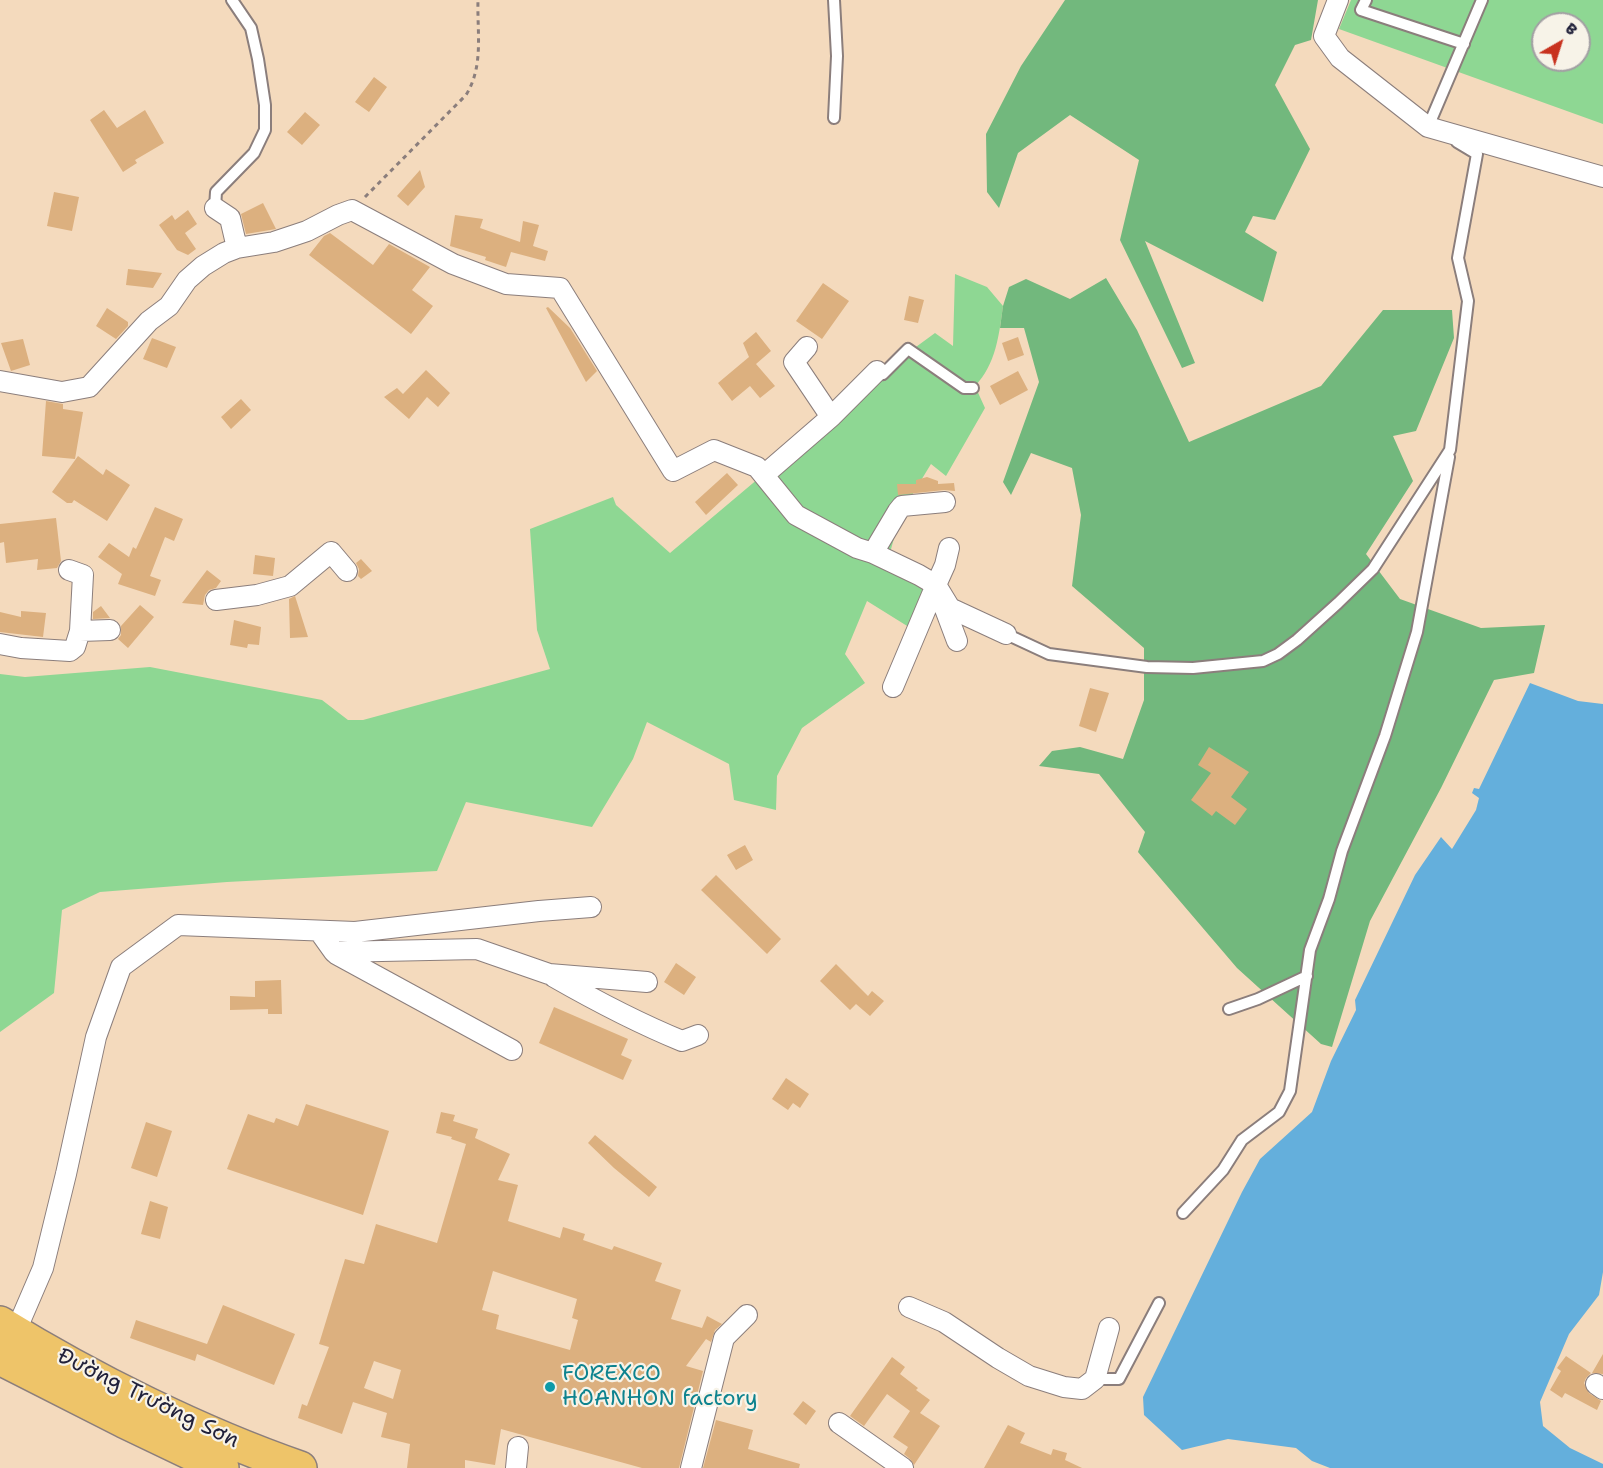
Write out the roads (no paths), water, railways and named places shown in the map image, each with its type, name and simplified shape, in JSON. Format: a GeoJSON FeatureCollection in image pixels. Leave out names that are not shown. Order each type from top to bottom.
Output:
{"type":"FeatureCollection","features":[{"type":"Feature","properties":{"kind":"highway","name":"Đường Trường Sơn"},"geometry":{"type":"LineString","coordinates":[[5,1338],[183,1455],[222,1468]]}},
{"type":"Feature","properties":{"kind":"highway","name":"Đường Trường Sơn"},"geometry":{"type":"LineString","coordinates":[[5,1338],[194,1425],[300,1468]]}},
{"type":"Feature","properties":{"kind":"street"},"geometry":{"type":"LineString","coordinates":[[1338,0],[1324,36],[1340,58],[1428,127],[1603,177]]}},
{"type":"Feature","properties":{"kind":"street"},"geometry":{"type":"LineString","coordinates":[[215,208],[230,218],[237,248]]}},
{"type":"Feature","properties":{"kind":"street"},"geometry":{"type":"LineString","coordinates":[[0,381],[62,392],[89,387],[149,321],[169,306],[187,280],[203,266],[237,248],[274,242],[307,231],[352,210],[453,264],[506,284],[560,288],[673,471],[714,450],[757,467],[796,515],[857,548],[873,553],[936,585],[950,608],[1006,634]]}},
{"type":"Feature","properties":{"kind":"street"},"geometry":{"type":"LineString","coordinates":[[807,347],[794,362],[831,417]]}},
{"type":"Feature","properties":{"kind":"street"},"geometry":{"type":"LineString","coordinates":[[764,475],[831,417],[877,372]]}},
{"type":"Feature","properties":{"kind":"street"},"geometry":{"type":"LineString","coordinates":[[873,553],[902,506],[945,502]]}},
{"type":"Feature","properties":{"kind":"street"},"geometry":{"type":"LineString","coordinates":[[893,687],[945,565],[949,548]]}},
{"type":"Feature","properties":{"kind":"street"},"geometry":{"type":"LineString","coordinates":[[216,600],[257,596],[290,586],[331,552],[346,572]]}},
{"type":"Feature","properties":{"kind":"street"},"geometry":{"type":"LineString","coordinates":[[0,644],[21,648],[70,651],[75,647],[80,631],[83,575],[69,570]]}},
{"type":"Feature","properties":{"kind":"street"},"geometry":{"type":"LineString","coordinates":[[936,585],[957,641]]}},
{"type":"Feature","properties":{"kind":"street"},"geometry":{"type":"LineString","coordinates":[[80,631],[110,630]]}},
{"type":"Feature","properties":{"kind":"street"},"geometry":{"type":"LineString","coordinates":[[5,1338],[43,1268],[96,1037],[121,967],[178,925],[355,932],[591,907]]}},
{"type":"Feature","properties":{"kind":"street"},"geometry":{"type":"LineString","coordinates":[[319,930],[334,952],[512,1050]]}},
{"type":"Feature","properties":{"kind":"street"},"geometry":{"type":"LineString","coordinates":[[334,952],[477,949],[549,974],[588,997],[658,1032],[682,1041],[699,1035]]}},
{"type":"Feature","properties":{"kind":"street"},"geometry":{"type":"LineString","coordinates":[[549,974],[647,982]]}},
{"type":"Feature","properties":{"kind":"street"},"geometry":{"type":"LineString","coordinates":[[909,1307],[944,1322],[1029,1376],[1064,1387],[1082,1389],[1095,1379],[1109,1328]]}},
{"type":"Feature","properties":{"kind":"street"},"geometry":{"type":"LineString","coordinates":[[691,1468],[724,1338],[747,1315]]}},
{"type":"Feature","properties":{"kind":"street"},"geometry":{"type":"LineString","coordinates":[[839,1423],[903,1468]]}},
{"type":"Feature","properties":{"kind":"street"},"geometry":{"type":"LineString","coordinates":[[516,1468],[518,1447]]}},
{"type":"Feature","properties":{"kind":"lane"},"geometry":{"type":"LineString","coordinates":[[215,208],[216,192],[254,153],[265,130],[265,105],[258,59],[250,28],[232,0]]}},
{"type":"Feature","properties":{"kind":"lane"},"geometry":{"type":"LineString","coordinates":[[834,0],[837,56],[834,118]]}},
{"type":"Feature","properties":{"kind":"lane"},"geometry":{"type":"LineString","coordinates":[[1366,0],[1361,10],[1464,44]]}},
{"type":"Feature","properties":{"kind":"lane"},"geometry":{"type":"LineString","coordinates":[[1183,1213],[1223,1170],[1242,1140],[1279,1112],[1286,1103],[1290,1091],[1310,950],[1329,899],[1342,851],[1385,736],[1417,632],[1450,450],[1468,301],[1458,258],[1477,154],[1428,127],[1482,0]]}},
{"type":"Feature","properties":{"kind":"lane"},"geometry":{"type":"LineString","coordinates":[[877,372],[883,374],[908,349],[964,388],[973,388]]}},
{"type":"Feature","properties":{"kind":"lane"},"geometry":{"type":"LineString","coordinates":[[1006,634],[1048,654],[1147,667],[1193,668],[1263,661],[1278,654],[1297,640],[1373,568],[1450,450]]}},
{"type":"Feature","properties":{"kind":"lane"},"geometry":{"type":"LineString","coordinates":[[1229,1009],[1258,999],[1307,976]]}},
{"type":"Feature","properties":{"kind":"lane"},"geometry":{"type":"LineString","coordinates":[[1095,1379],[1119,1379],[1160,1303]]}},
{"type":"Feature","properties":{"kind":"water"},"geometry":{"type":"Polygon","coordinates":[[[1530,683],[1578,701],[1603,704],[1603,1272],[1599,1295],[1569,1334],[1540,1402],[1543,1426],[1570,1448],[1603,1464],[1603,1468],[1330,1468],[1312,1461],[1296,1448],[1228,1439],[1182,1450],[1144,1415],[1143,1397],[1260,1159],[1312,1112],[1331,1061],[1356,1010],[1355,1000],[1415,875],[1441,837],[1452,849],[1476,810],[1479,798],[1472,793],[1474,788],[1479,789],[1530,683]]]}},
{"type":"Feature","properties":{"kind":"place","name":"FOREXCO HOANHON factory"},"geometry":{"type":"Point","coordinates":[550,1387]}}]}
